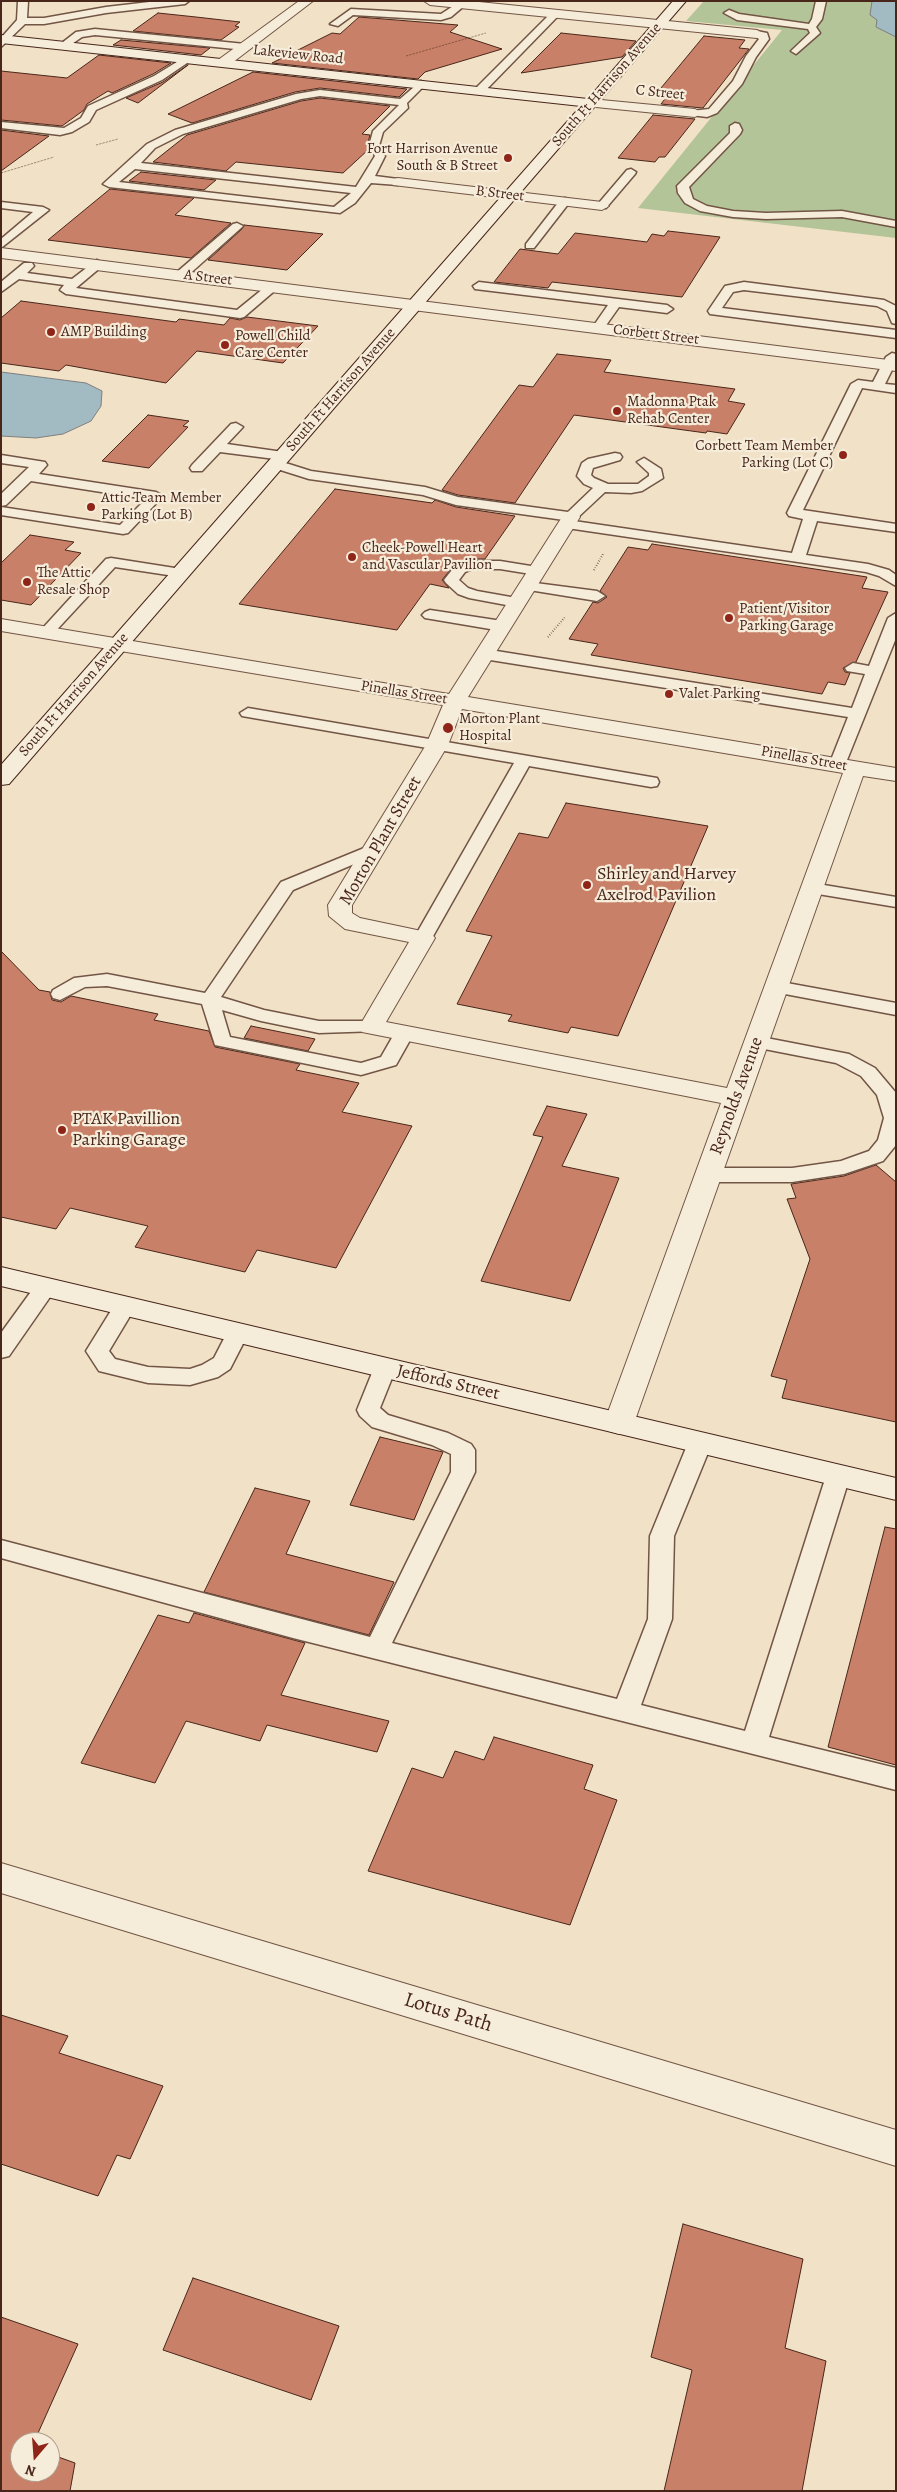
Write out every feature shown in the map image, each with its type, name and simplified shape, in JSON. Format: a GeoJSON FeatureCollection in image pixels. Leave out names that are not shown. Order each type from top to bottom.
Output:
{"type":"FeatureCollection","features":[{"type":"Feature","properties":{"kind":"street"},"geometry":{"type":"LineString","coordinates":[[223,63],[307,1]]}},
{"type":"Feature","properties":{"kind":"street"},"geometry":{"type":"LineString","coordinates":[[430,1],[758,34]]}},
{"type":"Feature","properties":{"kind":"street","name":"South Ft Harrison Avenue"},"geometry":{"type":"LineString","coordinates":[[1,778],[680,1]]}},
{"type":"Feature","properties":{"kind":"street","name":"Lakeview Road"},"geometry":{"type":"LineString","coordinates":[[3,41],[591,103]]}},
{"type":"Feature","properties":{"kind":"street","name":"C Street"},"geometry":{"type":"LineString","coordinates":[[591,103],[695,113]]}},
{"type":"Feature","properties":{"kind":"street","name":"B Street"},"geometry":{"type":"LineString","coordinates":[[398,182],[602,206]]}},
{"type":"Feature","properties":{"kind":"street","name":"A Street"},"geometry":{"type":"LineString","coordinates":[[1,253],[416,304]]}},
{"type":"Feature","properties":{"kind":"street","name":"Corbett Street"},"geometry":{"type":"LineString","coordinates":[[416,304],[598,328],[893,361]]}},
{"type":"Feature","properties":{"kind":"street","name":"Morton Plant Street"},"geometry":{"type":"LineString","coordinates":[[422,938],[353,924],[341,916],[340,905],[437,745],[454,701],[569,520]]}},
{"type":"Feature","properties":{"kind":"street","name":"Pinellas Street"},"geometry":{"type":"LineString","coordinates":[[1,625],[896,775]]}},
{"type":"Feature","properties":{"kind":"street","name":"Reynolds Avenue"},"geometry":{"type":"LineString","coordinates":[[620,1424],[812,888],[846,766]]}},
{"type":"Feature","properties":{"kind":"street"},"geometry":{"type":"LineString","coordinates":[[422,938],[371,1027],[736,1098]]}},
{"type":"Feature","properties":{"kind":"street","name":"Jeffords Street"},"geometry":{"type":"LineString","coordinates":[[1,1276],[896,1489]]}},
{"type":"Feature","properties":{"kind":"street","name":"Lotus Path"},"geometry":{"type":"LineString","coordinates":[[1,1878],[896,2148]]}},
{"type":"Feature","properties":{"kind":"lane"},"geometry":{"type":"LineString","coordinates":[[3,41],[22,21],[23,1]]}},
{"type":"Feature","properties":{"kind":"lane"},"geometry":{"type":"LineString","coordinates":[[22,21],[44,21],[106,10],[185,1]]}},
{"type":"Feature","properties":{"kind":"lane"},"geometry":{"type":"LineString","coordinates":[[811,27],[817,19],[821,1]]}},
{"type":"Feature","properties":{"kind":"lane"},"geometry":{"type":"LineString","coordinates":[[335,24],[351,12],[441,17],[448,15],[461,4]]}},
{"type":"Feature","properties":{"kind":"lane"},"geometry":{"type":"LineString","coordinates":[[729,12],[737,17],[811,27],[815,33],[796,50]]}},
{"type":"Feature","properties":{"kind":"lane"},"geometry":{"type":"LineString","coordinates":[[479,91],[555,14]]}},
{"type":"Feature","properties":{"kind":"lane"},"geometry":{"type":"LineString","coordinates":[[63,46],[79,34],[96,32],[245,47]]}},
{"type":"Feature","properties":{"kind":"lane"},"geometry":{"type":"LineString","coordinates":[[695,113],[707,114],[713,111],[738,82],[751,56],[764,39],[764,35],[758,34]]}},
{"type":"Feature","properties":{"kind":"lane"},"geometry":{"type":"LineString","coordinates":[[1,125],[60,132],[68,130],[85,120],[92,108],[165,75],[188,59]]}},
{"type":"Feature","properties":{"kind":"lane"},"geometry":{"type":"LineString","coordinates":[[402,102],[404,106],[378,131],[374,146],[380,156],[368,179],[351,201],[336,211],[109,184],[133,165],[151,146],[179,132],[300,96],[320,93],[402,102],[421,84]]}},
{"type":"Feature","properties":{"kind":"lane"},"geometry":{"type":"LineString","coordinates":[[735,126],[735,134],[683,186],[684,193],[689,201],[704,209],[733,214],[766,216],[842,214],[896,224]]}},
{"type":"Feature","properties":{"kind":"lane"},"geometry":{"type":"LineString","coordinates":[[133,165],[359,191]]}},
{"type":"Feature","properties":{"kind":"lane"},"geometry":{"type":"LineString","coordinates":[[602,206],[631,172]]}},
{"type":"Feature","properties":{"kind":"lane"},"geometry":{"type":"LineString","coordinates":[[368,179],[398,182]]}},
{"type":"Feature","properties":{"kind":"lane"},"geometry":{"type":"LineString","coordinates":[[530,246],[566,202]]}},
{"type":"Feature","properties":{"kind":"lane"},"geometry":{"type":"LineString","coordinates":[[1,205],[42,210],[1,245]]}},
{"type":"Feature","properties":{"kind":"lane"},"geometry":{"type":"LineString","coordinates":[[181,275],[236,226]]}},
{"type":"Feature","properties":{"kind":"lane"},"geometry":{"type":"LineString","coordinates":[[1,288],[38,257]]}},
{"type":"Feature","properties":{"kind":"lane"},"geometry":{"type":"LineString","coordinates":[[97,264],[66,290],[240,314],[274,286]]}},
{"type":"Feature","properties":{"kind":"lane"},"geometry":{"type":"LineString","coordinates":[[17,275],[75,283]]}},
{"type":"Feature","properties":{"kind":"lane"},"geometry":{"type":"LineString","coordinates":[[479,286],[667,309]]}},
{"type":"Feature","properties":{"kind":"lane"},"geometry":{"type":"LineString","coordinates":[[896,320],[892,309],[880,303],[744,286],[729,289],[714,311],[896,334]]}},
{"type":"Feature","properties":{"kind":"lane"},"geometry":{"type":"LineString","coordinates":[[598,328],[616,303]]}},
{"type":"Feature","properties":{"kind":"lane"},"geometry":{"type":"LineString","coordinates":[[877,386],[893,361],[884,351],[889,344],[896,342]]}},
{"type":"Feature","properties":{"kind":"lane"},"geometry":{"type":"LineString","coordinates":[[896,389],[858,384],[794,513],[896,528]]}},
{"type":"Feature","properties":{"kind":"lane"},"geometry":{"type":"LineString","coordinates":[[197,468],[236,427]]}},
{"type":"Feature","properties":{"kind":"lane"},"geometry":{"type":"LineString","coordinates":[[218,447],[279,460],[310,475],[425,491],[456,501],[868,568],[884,573],[896,582]]}},
{"type":"Feature","properties":{"kind":"lane"},"geometry":{"type":"LineString","coordinates":[[615,457],[593,462],[584,471],[588,481],[602,487],[631,489],[651,483],[656,478],[656,472],[644,462]]}},
{"type":"Feature","properties":{"kind":"lane"},"geometry":{"type":"LineString","coordinates":[[1,459],[40,465],[1,502]]}},
{"type":"Feature","properties":{"kind":"lane"},"geometry":{"type":"LineString","coordinates":[[1,511],[123,530],[156,496],[28,476]]}},
{"type":"Feature","properties":{"kind":"lane"},"geometry":{"type":"LineString","coordinates":[[569,520],[602,487]]}},
{"type":"Feature","properties":{"kind":"lane"},"geometry":{"type":"LineString","coordinates":[[798,558],[811,516]]}},
{"type":"Feature","properties":{"kind":"lane"},"geometry":{"type":"LineString","coordinates":[[46,632],[110,562],[181,573]]}},
{"type":"Feature","properties":{"kind":"lane"},"geometry":{"type":"LineString","coordinates":[[868,568],[896,564]]}},
{"type":"Feature","properties":{"kind":"lane"},"geometry":{"type":"LineString","coordinates":[[527,586],[596,596]]}},
{"type":"Feature","properties":{"kind":"lane"},"geometry":{"type":"LineString","coordinates":[[430,615],[502,626]]}},
{"type":"Feature","properties":{"kind":"lane"},"geometry":{"type":"LineString","coordinates":[[846,766],[857,714],[896,618]]}},
{"type":"Feature","properties":{"kind":"lane"},"geometry":{"type":"LineString","coordinates":[[484,654],[857,714]]}},
{"type":"Feature","properties":{"kind":"lane"},"geometry":{"type":"LineString","coordinates":[[852,668],[874,672]]}},
{"type":"Feature","properties":{"kind":"lane"},"geometry":{"type":"LineString","coordinates":[[248,713],[650,782]]}},
{"type":"Feature","properties":{"kind":"lane"},"geometry":{"type":"LineString","coordinates":[[422,938],[524,760]]}},
{"type":"Feature","properties":{"kind":"lane"},"geometry":{"type":"LineString","coordinates":[[210,1000],[288,886],[374,849]]}},
{"type":"Feature","properties":{"kind":"lane"},"geometry":{"type":"LineString","coordinates":[[812,888],[896,902]]}},
{"type":"Feature","properties":{"kind":"lane"},"geometry":{"type":"LineString","coordinates":[[60,994],[81,982],[108,980],[210,1000],[261,1015],[320,1026],[371,1027]]}},
{"type":"Feature","properties":{"kind":"lane"},"geometry":{"type":"LineString","coordinates":[[776,987],[895,1009]]}},
{"type":"Feature","properties":{"kind":"lane"},"geometry":{"type":"LineString","coordinates":[[210,1000],[222,1041],[361,1069],[389,1061],[404,1033]]}},
{"type":"Feature","properties":{"kind":"lane"},"geometry":{"type":"LineString","coordinates":[[709,1175],[792,1175],[844,1167],[876,1156],[888,1141],[894,1118],[886,1093],[868,1072],[842,1058],[756,1042]]}},
{"type":"Feature","properties":{"kind":"lane"},"geometry":{"type":"LineString","coordinates":[[1,1350],[46,1287]]}},
{"type":"Feature","properties":{"kind":"lane"},"geometry":{"type":"LineString","coordinates":[[125,1306],[97,1351],[108,1365],[148,1375],[190,1377],[210,1371],[222,1363],[238,1332]]}},
{"type":"Feature","properties":{"kind":"lane"},"geometry":{"type":"LineString","coordinates":[[377,1649],[463,1472],[462,1450],[440,1439],[380,1421],[368,1410],[385,1368]]}},
{"type":"Feature","properties":{"kind":"lane"},"geometry":{"type":"LineString","coordinates":[[625,1712],[660,1619],[662,1536],[700,1443]]}},
{"type":"Feature","properties":{"kind":"lane"},"geometry":{"type":"LineString","coordinates":[[754,1744],[838,1476]]}},
{"type":"Feature","properties":{"kind":"lane"},"geometry":{"type":"LineString","coordinates":[[1,1549],[377,1649],[896,1780]]}},
{"type":"Feature","properties":{"kind":"path"},"geometry":{"type":"LineString","coordinates":[[593,571],[608,546]]}},
{"type":"Feature","properties":{"kind":"path"},"geometry":{"type":"LineString","coordinates":[[546,640],[568,612]]}},
{"type":"Feature","properties":{"kind":"green space"},"geometry":{"type":"Polygon","coordinates":[[[704,1],[896,1],[896,238],[638,208],[782,30],[686,21],[704,1]]]}},
{"type":"Feature","properties":{"kind":"water"},"geometry":{"type":"Polygon","coordinates":[[[872,1],[896,1],[896,37],[876,27],[877,20],[870,15],[872,1]]]}},
{"type":"Feature","properties":{"kind":"water"},"geometry":{"type":"Polygon","coordinates":[[[1,372],[86,383],[102,391],[101,406],[91,421],[63,434],[36,438],[1,436],[1,372]]]}},
{"type":"Feature","properties":{"kind":"building"},"geometry":{"type":"Polygon","coordinates":[[[158,13],[240,22],[235,26],[239,27],[221,40],[133,31],[158,13]]]}},
{"type":"Feature","properties":{"kind":"building"},"geometry":{"type":"Polygon","coordinates":[[[359,17],[458,25],[450,32],[502,49],[425,72],[418,79],[272,63],[332,33],[340,34],[359,17]]]}},
{"type":"Feature","properties":{"kind":"building"},"geometry":{"type":"Polygon","coordinates":[[[561,33],[636,41],[622,57],[521,73],[561,33]]]}},
{"type":"Feature","properties":{"kind":"building"},"geometry":{"type":"Polygon","coordinates":[[[704,36],[745,40],[739,48],[749,49],[703,108],[661,104],[668,95],[656,94],[704,36]]]}},
{"type":"Feature","properties":{"kind":"building"},"geometry":{"type":"Polygon","coordinates":[[[121,40],[210,48],[201,55],[113,45],[121,40]]]}},
{"type":"Feature","properties":{"kind":"building"},"geometry":{"type":"Polygon","coordinates":[[[99,55],[171,63],[153,74],[112,93],[108,91],[87,104],[84,110],[62,126],[1,120],[1,71],[67,78],[99,55]]]}},
{"type":"Feature","properties":{"kind":"building"},"geometry":{"type":"Polygon","coordinates":[[[188,65],[138,103],[126,98],[163,82],[188,65]]]}},
{"type":"Feature","properties":{"kind":"building"},"geometry":{"type":"Polygon","coordinates":[[[253,72],[407,89],[399,97],[320,88],[295,92],[192,123],[168,114],[253,72]]]}},
{"type":"Feature","properties":{"kind":"building"},"geometry":{"type":"Polygon","coordinates":[[[320,98],[390,106],[362,134],[370,135],[367,146],[369,149],[343,173],[236,162],[226,171],[153,162],[187,135],[301,101],[320,98]]]}},
{"type":"Feature","properties":{"kind":"building"},"geometry":{"type":"Polygon","coordinates":[[[653,115],[695,119],[665,157],[659,157],[655,162],[618,158],[653,115]]]}},
{"type":"Feature","properties":{"kind":"building"},"geometry":{"type":"Polygon","coordinates":[[[1,130],[49,136],[1,171],[1,130]]]}},
{"type":"Feature","properties":{"kind":"building"},"geometry":{"type":"Polygon","coordinates":[[[141,172],[216,180],[204,190],[129,181],[141,172]]]}},
{"type":"Feature","properties":{"kind":"building"},"geometry":{"type":"Polygon","coordinates":[[[110,189],[194,198],[175,215],[231,223],[191,258],[48,240],[110,189]]]}},
{"type":"Feature","properties":{"kind":"building"},"geometry":{"type":"Polygon","coordinates":[[[244,225],[323,234],[287,270],[208,260],[244,225]]]}},
{"type":"Feature","properties":{"kind":"building"},"geometry":{"type":"Polygon","coordinates":[[[668,231],[720,237],[682,297],[552,282],[548,288],[494,282],[520,249],[558,254],[575,233],[647,242],[652,234],[664,236],[668,231]]]}},
{"type":"Feature","properties":{"kind":"building"},"geometry":{"type":"Polygon","coordinates":[[[21,301],[176,322],[179,319],[224,325],[230,318],[240,320],[247,317],[318,326],[283,363],[197,351],[166,383],[66,365],[59,371],[1,363],[1,318],[21,301]]]}},
{"type":"Feature","properties":{"kind":"building","name":"Madonna Ptak Rehab Center"},"geometry":{"type":"Polygon","coordinates":[[[557,354],[611,360],[604,372],[735,389],[728,401],[745,404],[727,434],[707,431],[706,433],[574,415],[515,503],[458,495],[442,490],[519,385],[533,387],[557,354]]]}},
{"type":"Feature","properties":{"kind":"building"},"geometry":{"type":"Polygon","coordinates":[[[148,415],[189,421],[183,426],[188,427],[149,468],[102,461],[148,415]]]}},
{"type":"Feature","properties":{"kind":"building","name":"Cheek-Powell Heart and Vascular Pavilion"},"geometry":{"type":"Polygon","coordinates":[[[335,489],[432,503],[435,500],[456,507],[515,516],[485,559],[469,559],[454,565],[442,580],[449,588],[430,584],[397,630],[239,604],[335,489]]]}},
{"type":"Feature","properties":{"kind":"building","name":"The Attic Resale Shop"},"geometry":{"type":"Polygon","coordinates":[[[30,535],[74,542],[65,550],[81,553],[31,605],[1,600],[1,563],[30,535]]]}},
{"type":"Feature","properties":{"kind":"building","name":"Patient/Visitor Parking Garage"},"geometry":{"type":"Polygon","coordinates":[[[652,544],[867,577],[862,588],[888,592],[856,662],[843,668],[845,672],[850,673],[845,685],[828,682],[822,694],[591,655],[598,644],[569,639],[593,602],[598,603],[607,597],[600,591],[628,547],[648,550],[652,544]]]}},
{"type":"Feature","properties":{"kind":"building","name":"Shirley and Harvey Axelrod Pavilion"},"geometry":{"type":"Polygon","coordinates":[[[566,803],[708,826],[618,1036],[571,1027],[568,1033],[508,1021],[512,1015],[457,1004],[492,936],[466,931],[519,833],[548,838],[566,803]]]}},
{"type":"Feature","properties":{"kind":"building"},"geometry":{"type":"Polygon","coordinates":[[[1,951],[39,990],[50,992],[52,1000],[61,1002],[71,996],[158,1014],[154,1020],[209,1031],[215,1047],[300,1064],[296,1070],[359,1083],[342,1112],[412,1126],[336,1268],[257,1250],[245,1272],[135,1247],[148,1226],[70,1208],[56,1229],[1,1217],[1,951]]]}},
{"type":"Feature","properties":{"kind":"building"},"geometry":{"type":"Polygon","coordinates":[[[251,1026],[315,1039],[308,1051],[244,1038],[251,1026]]]}},
{"type":"Feature","properties":{"kind":"building"},"geometry":{"type":"Polygon","coordinates":[[[547,1106],[587,1114],[562,1166],[619,1178],[570,1301],[481,1281],[543,1137],[533,1135],[547,1106]]]}},
{"type":"Feature","properties":{"kind":"building"},"geometry":{"type":"Polygon","coordinates":[[[876,1165],[896,1182],[896,1422],[782,1398],[787,1380],[771,1376],[810,1259],[787,1199],[796,1198],[791,1184],[844,1176],[876,1165]]]}},
{"type":"Feature","properties":{"kind":"building"},"geometry":{"type":"Polygon","coordinates":[[[380,1437],[443,1452],[414,1520],[350,1505],[380,1437]]]}},
{"type":"Feature","properties":{"kind":"building"},"geometry":{"type":"Polygon","coordinates":[[[255,1488],[310,1501],[286,1554],[394,1582],[369,1635],[204,1592],[255,1488]]]}},
{"type":"Feature","properties":{"kind":"building"},"geometry":{"type":"Polygon","coordinates":[[[885,1527],[896,1529],[896,1765],[828,1747],[885,1527]]]}},
{"type":"Feature","properties":{"kind":"building"},"geometry":{"type":"Polygon","coordinates":[[[194,1613],[305,1643],[281,1695],[389,1721],[377,1752],[267,1725],[260,1741],[186,1721],[155,1783],[81,1763],[158,1615],[189,1623],[194,1613]]]}},
{"type":"Feature","properties":{"kind":"building"},"geometry":{"type":"Polygon","coordinates":[[[494,1737],[593,1765],[584,1789],[617,1800],[570,1925],[368,1871],[412,1768],[443,1778],[455,1751],[484,1760],[494,1737]]]}},
{"type":"Feature","properties":{"kind":"building"},"geometry":{"type":"Polygon","coordinates":[[[1,2015],[68,2036],[59,2053],[163,2086],[130,2159],[117,2155],[98,2196],[1,2164],[1,2015]]]}},
{"type":"Feature","properties":{"kind":"building"},"geometry":{"type":"Polygon","coordinates":[[[683,2224],[803,2259],[785,2348],[826,2361],[802,2491],[664,2491],[692,2370],[651,2357],[683,2224]]]}},
{"type":"Feature","properties":{"kind":"building"},"geometry":{"type":"Polygon","coordinates":[[[193,2278],[339,2326],[311,2400],[163,2350],[193,2278]]]}},
{"type":"Feature","properties":{"kind":"building"},"geometry":{"type":"Polygon","coordinates":[[[1,2317],[78,2344],[38,2432],[10,2432],[10,2482],[60,2482],[60,2458],[75,2463],[70,2491],[1,2491],[1,2317]]]}},
{"type":"Feature","properties":{"kind":"place","name":"Fort Harrison Avenue South & B Street"},"geometry":{"type":"Point","coordinates":[508,158]}},
{"type":"Feature","properties":{"kind":"place","name":"AMP Building"},"geometry":{"type":"Point","coordinates":[51,332]}},
{"type":"Feature","properties":{"kind":"place","name":"Powell Child Care Center"},"geometry":{"type":"Point","coordinates":[225,345]}},
{"type":"Feature","properties":{"kind":"place","name":"Madonna Ptak Rehab Center"},"geometry":{"type":"Point","coordinates":[617,411]}},
{"type":"Feature","properties":{"kind":"place","name":"Corbett Team Member Parking (Lot C)"},"geometry":{"type":"Point","coordinates":[843,455]}},
{"type":"Feature","properties":{"kind":"place","name":"Attic Team Member Parking (Lot B)"},"geometry":{"type":"Point","coordinates":[91,507]}},
{"type":"Feature","properties":{"kind":"place","name":"Cheek-Powell Heart and Vascular Pavilion"},"geometry":{"type":"Point","coordinates":[352,557]}},
{"type":"Feature","properties":{"kind":"place","name":"The Attic Resale Shop"},"geometry":{"type":"Point","coordinates":[27,582]}},
{"type":"Feature","properties":{"kind":"place","name":"Patient/Visitor Parking Garage"},"geometry":{"type":"Point","coordinates":[729,618]}},
{"type":"Feature","properties":{"kind":"place","name":"Valet Parking"},"geometry":{"type":"Point","coordinates":[669,694]}},
{"type":"Feature","properties":{"kind":"place","name":"Morton Plant Hospital"},"geometry":{"type":"Point","coordinates":[448,728]}},
{"type":"Feature","properties":{"kind":"place","name":"Shirley and Harvey Axelrod Pavilion"},"geometry":{"type":"Point","coordinates":[587,885]}},
{"type":"Feature","properties":{"kind":"place","name":"PTAK Pavillion Parking Garage"},"geometry":{"type":"Point","coordinates":[62,1130]}}]}
